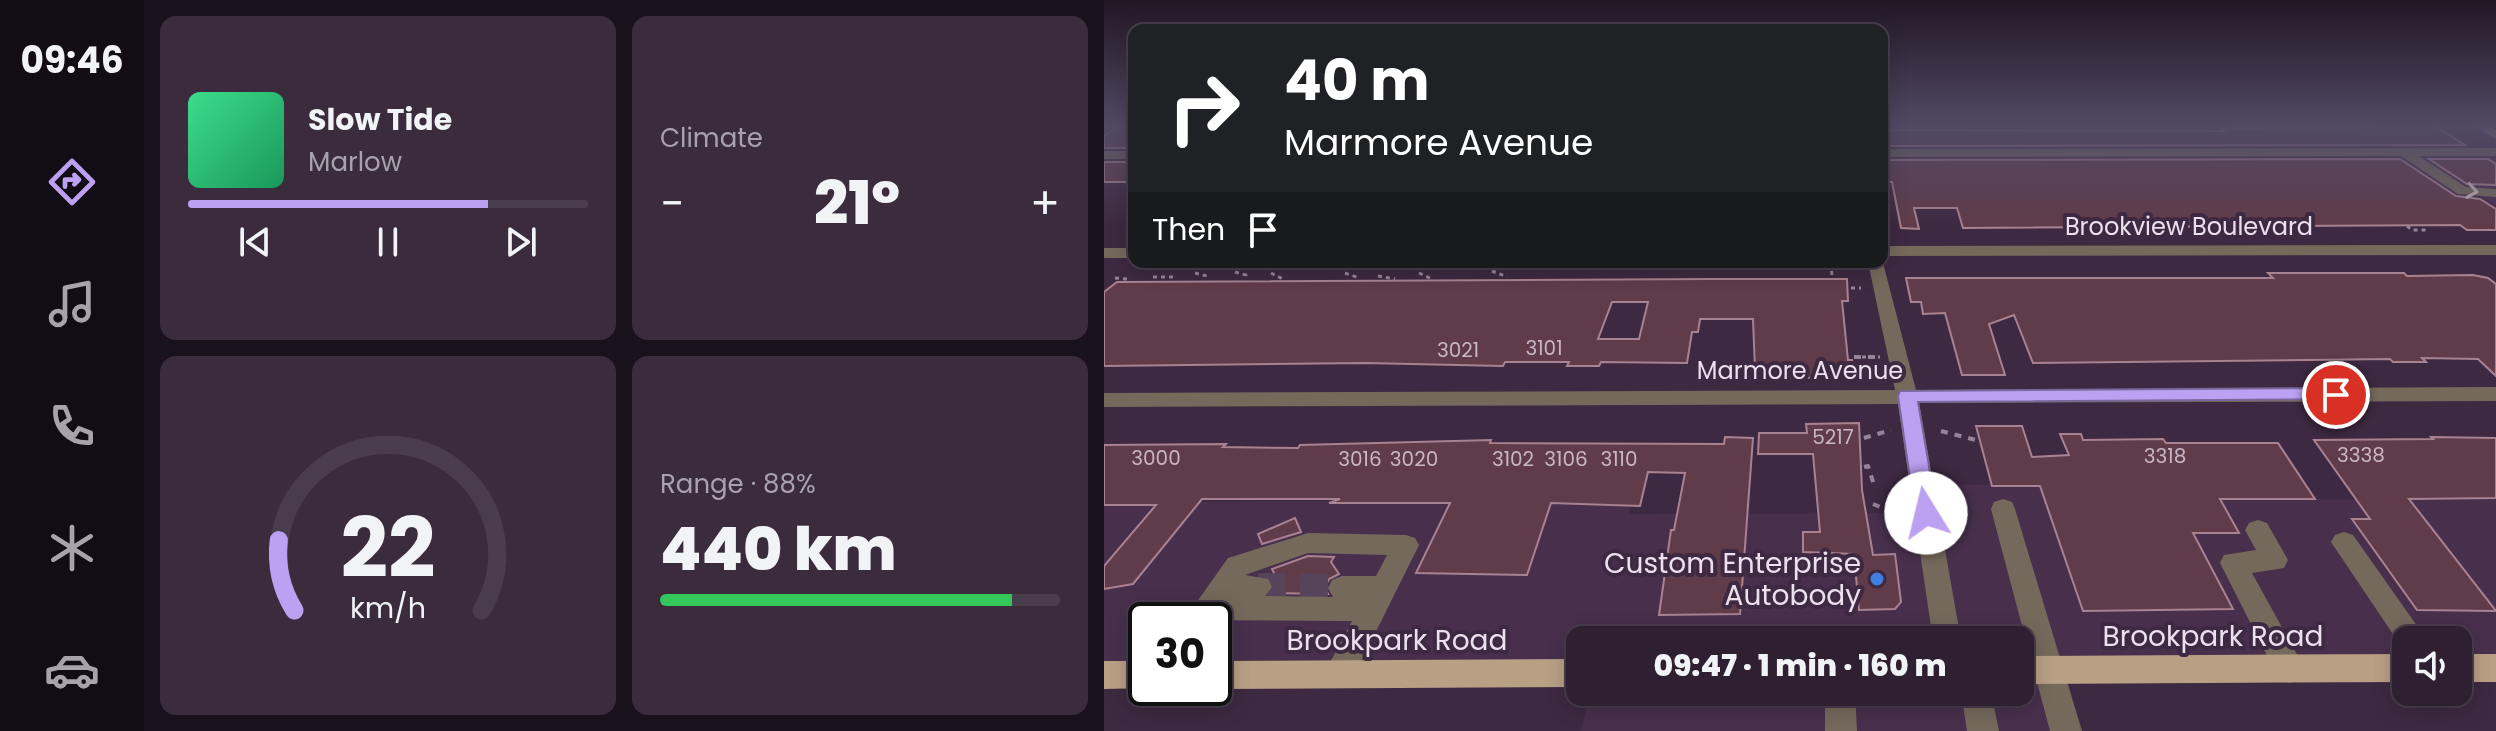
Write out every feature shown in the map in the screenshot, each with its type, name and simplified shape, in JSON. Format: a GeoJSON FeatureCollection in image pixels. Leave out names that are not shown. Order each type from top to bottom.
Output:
{"type":"FeatureCollection","features":[{"type":"Feature","properties":{"kind":"main road","name":"Brookpark Road"},"geometry":{"type":"LineString","coordinates":[[2035,670],[2392,668]]}},
{"type":"Feature","properties":{"kind":"main road"},"geometry":{"type":"LineString","coordinates":[[2472,668],[2496,668]]}},
{"type":"Feature","properties":{"kind":"main road","name":"Brookpark Road"},"geometry":{"type":"LineString","coordinates":[[1232,675],[1566,673]]}},
{"type":"Feature","properties":{"kind":"main road"},"geometry":{"type":"LineString","coordinates":[[1104,675],[1128,675]]}},
{"type":"Feature","properties":{"kind":"street"},"geometry":{"type":"LineString","coordinates":[[2413,158],[2463,191],[2496,193]]}},
{"type":"Feature","properties":{"kind":"street","name":"Brookview Boulevard"},"geometry":{"type":"LineString","coordinates":[[1888,251],[2496,250]]}},
{"type":"Feature","properties":{"kind":"street"},"geometry":{"type":"LineString","coordinates":[[1104,253],[1128,253]]}},
{"type":"Feature","properties":{"kind":"street"},"geometry":{"type":"LineString","coordinates":[[1877,268],[1907,396],[1945,626]]}},
{"type":"Feature","properties":{"kind":"street","name":"Marmore Avenue"},"geometry":{"type":"LineString","coordinates":[[1104,400],[2496,394]]}},
{"type":"Feature","properties":{"kind":"street"},"geometry":{"type":"LineString","coordinates":[[2003,509],[2035,670],[2066,731]]}},
{"type":"Feature","properties":{"kind":"street"},"geometry":{"type":"LineString","coordinates":[[2258,530],[2275,560],[2233,563],[2290,669]]}},
{"type":"Feature","properties":{"kind":"street"},"geometry":{"type":"LineString","coordinates":[[2344,542],[2403,626]]}},
{"type":"Feature","properties":{"kind":"street"},"geometry":{"type":"LineString","coordinates":[[1211,602],[1237,566],[1308,543],[1406,545],[1339,674]]}},
{"type":"Feature","properties":{"kind":"street"},"geometry":{"type":"LineString","coordinates":[[1217,602],[1258,587]]}},
{"type":"Feature","properties":{"kind":"street"},"geometry":{"type":"LineString","coordinates":[[1342,588],[1378,599]]}},
{"type":"Feature","properties":{"kind":"street"},"geometry":{"type":"LineString","coordinates":[[1232,604],[1378,599]]}},
{"type":"Feature","properties":{"kind":"street"},"geometry":{"type":"LineString","coordinates":[[1840,706],[1841,731]]}},
{"type":"Feature","properties":{"kind":"street"},"geometry":{"type":"LineString","coordinates":[[1979,706],[1983,731]]}},
{"type":"Feature","properties":{"kind":"path"},"geometry":{"type":"LineString","coordinates":[[2407,226],[2412,230],[2427,230]]}},
{"type":"Feature","properties":{"kind":"path"},"geometry":{"type":"LineString","coordinates":[[2174,230],[2193,230]]}},
{"type":"Feature","properties":{"kind":"path"},"geometry":{"type":"LineString","coordinates":[[2211,230],[2228,234]]}},
{"type":"Feature","properties":{"kind":"path"},"geometry":{"type":"LineString","coordinates":[[2141,231],[2157,231]]}},
{"type":"Feature","properties":{"kind":"path"},"geometry":{"type":"LineString","coordinates":[[1831,268],[1832,276]]}},
{"type":"Feature","properties":{"kind":"path"},"geometry":{"type":"LineString","coordinates":[[1492,271],[1507,277]]}},
{"type":"Feature","properties":{"kind":"path"},"geometry":{"type":"LineString","coordinates":[[1235,272],[1246,275],[1245,279]]}},
{"type":"Feature","properties":{"kind":"path"},"geometry":{"type":"LineString","coordinates":[[1195,273],[1203,273],[1206,279]]}},
{"type":"Feature","properties":{"kind":"path"},"geometry":{"type":"LineString","coordinates":[[1271,273],[1283,279]]}},
{"type":"Feature","properties":{"kind":"path"},"geometry":{"type":"LineString","coordinates":[[1345,273],[1359,278]]}},
{"type":"Feature","properties":{"kind":"path"},"geometry":{"type":"LineString","coordinates":[[1419,273],[1432,279]]}},
{"type":"Feature","properties":{"kind":"path"},"geometry":{"type":"LineString","coordinates":[[1378,276],[1395,279]]}},
{"type":"Feature","properties":{"kind":"path"},"geometry":{"type":"LineString","coordinates":[[1153,277],[1174,277]]}},
{"type":"Feature","properties":{"kind":"path"},"geometry":{"type":"LineString","coordinates":[[1115,278],[1127,279],[1124,281]]}},
{"type":"Feature","properties":{"kind":"path"},"geometry":{"type":"LineString","coordinates":[[1851,288],[1861,288]]}},
{"type":"Feature","properties":{"kind":"path"},"geometry":{"type":"LineString","coordinates":[[1854,357],[1880,357]]}},
{"type":"Feature","properties":{"kind":"path"},"geometry":{"type":"LineString","coordinates":[[1864,438],[1893,429]]}},
{"type":"Feature","properties":{"kind":"path"},"geometry":{"type":"LineString","coordinates":[[1941,431],[1976,440]]}},
{"type":"Feature","properties":{"kind":"path"},"geometry":{"type":"LineString","coordinates":[[1864,467],[1868,466],[1875,488]]}},
{"type":"Feature","properties":{"kind":"path"},"geometry":{"type":"LineString","coordinates":[[1873,504],[1897,516],[1907,516]]}},
{"type":"Feature","properties":{"kind":"shaded area"},"geometry":{"type":"Polygon","coordinates":[[[2389,158],[2496,158],[2496,206],[2480,196],[2443,197],[2389,158]]]}},
{"type":"Feature","properties":{"kind":"shaded area"},"geometry":{"type":"Polygon","coordinates":[[[1921,484],[2108,486],[2114,500],[2496,499],[2496,669],[2472,669],[2472,626],[2392,626],[2392,669],[2050,671],[2066,731],[1581,731],[1587,706],[2034,706],[2034,626],[1566,626],[1566,673],[1232,675],[1232,602],[1128,602],[1128,675],[1104,675],[1104,502],[1631,500],[1629,514],[1926,513],[1921,484]]]}},
{"type":"Feature","properties":{"kind":"building"},"geometry":{"type":"Polygon","coordinates":[[[2400,159],[2456,196],[2480,199],[2496,209],[2496,230],[2467,230],[2460,225],[1963,228],[1957,208],[1914,208],[1919,229],[1901,228],[1892,182],[1888,182],[1888,160],[2400,159]]]}},
{"type":"Feature","properties":{"kind":"building"},"geometry":{"type":"Polygon","coordinates":[[[2429,159],[2488,159],[2496,164],[2496,185],[2467,184],[2429,159]]]}},
{"type":"Feature","properties":{"kind":"building"},"geometry":{"type":"Polygon","coordinates":[[[1104,162],[1128,162],[1128,182],[1104,182],[1104,162]]]}},
{"type":"Feature","properties":{"kind":"building"},"geometry":{"type":"Polygon","coordinates":[[[2268,273],[2404,273],[2407,276],[2473,275],[2488,278],[2496,284],[2496,376],[2478,359],[2422,358],[2426,362],[2393,362],[2390,359],[2033,363],[2014,315],[1989,324],[2005,375],[1962,375],[1945,313],[1923,314],[1921,302],[1911,302],[1906,278],[2273,278],[2268,273]]]}},
{"type":"Feature","properties":{"kind":"building"},"geometry":{"type":"Polygon","coordinates":[[[1847,279],[1848,301],[1842,301],[1848,360],[1852,360],[1853,377],[1791,378],[1791,369],[1755,370],[1753,319],[1700,319],[1698,332],[1692,332],[1687,363],[1601,362],[1599,366],[1567,366],[1569,362],[1505,362],[1503,366],[1365,363],[1104,366],[1104,292],[1117,282],[1847,279]],[[1612,302],[1598,339],[1639,339],[1648,302],[1612,302]]]}},
{"type":"Feature","properties":{"kind":"building"},"geometry":{"type":"Polygon","coordinates":[[[1859,423],[1862,490],[1873,555],[1895,554],[1901,602],[1895,609],[1859,610],[1854,554],[1803,552],[1803,532],[1820,532],[1813,454],[1758,454],[1759,433],[1807,433],[1806,424],[1859,423]]]}},
{"type":"Feature","properties":{"kind":"building"},"geometry":{"type":"Polygon","coordinates":[[[1976,426],[2022,426],[2032,457],[2069,455],[2060,434],[2081,434],[2083,440],[2278,443],[2315,499],[2220,499],[2239,533],[2193,533],[2233,609],[2083,611],[2040,486],[1992,486],[1976,426]]]}},
{"type":"Feature","properties":{"kind":"building"},"geometry":{"type":"Polygon","coordinates":[[[1725,437],[1753,438],[1740,614],[1659,615],[1671,530],[1674,530],[1685,473],[1648,472],[1640,506],[1551,503],[1527,575],[1416,573],[1450,503],[1202,499],[1133,584],[1104,589],[1104,566],[1156,505],[1104,505],[1104,445],[1226,444],[1223,447],[1298,448],[1300,445],[1491,440],[1490,443],[1724,444],[1725,437]]]}},
{"type":"Feature","properties":{"kind":"building"},"geometry":{"type":"Polygon","coordinates":[[[2431,437],[2496,438],[2496,498],[2409,499],[2496,611],[2417,610],[2352,519],[2370,519],[2314,440],[2433,439],[2431,437]]]}},
{"type":"Feature","properties":{"kind":"building"},"geometry":{"type":"Polygon","coordinates":[[[1295,518],[1301,532],[1262,544],[1258,534],[1295,518]]]}},
{"type":"Feature","properties":{"kind":"building"},"geometry":{"type":"Polygon","coordinates":[[[1308,556],[1334,557],[1331,562],[1339,574],[1329,579],[1325,587],[1328,594],[1271,593],[1275,586],[1271,578],[1275,575],[1272,569],[1308,556]]]}},
{"type":"Feature","properties":{"kind":"tunnel"},"geometry":{"type":"LineString","coordinates":[[1258,587],[1342,588]]}},
{"type":"Feature","properties":{"kind":"place","name":"Custom Enterprise Autobody"},"geometry":{"type":"Point","coordinates":[1877,579]}},
{"type":"Feature","properties":{"kind":"route"},"geometry":{"type":"LineString","coordinates":[[1926,513],[1907,396],[2336,395]]}}]}
